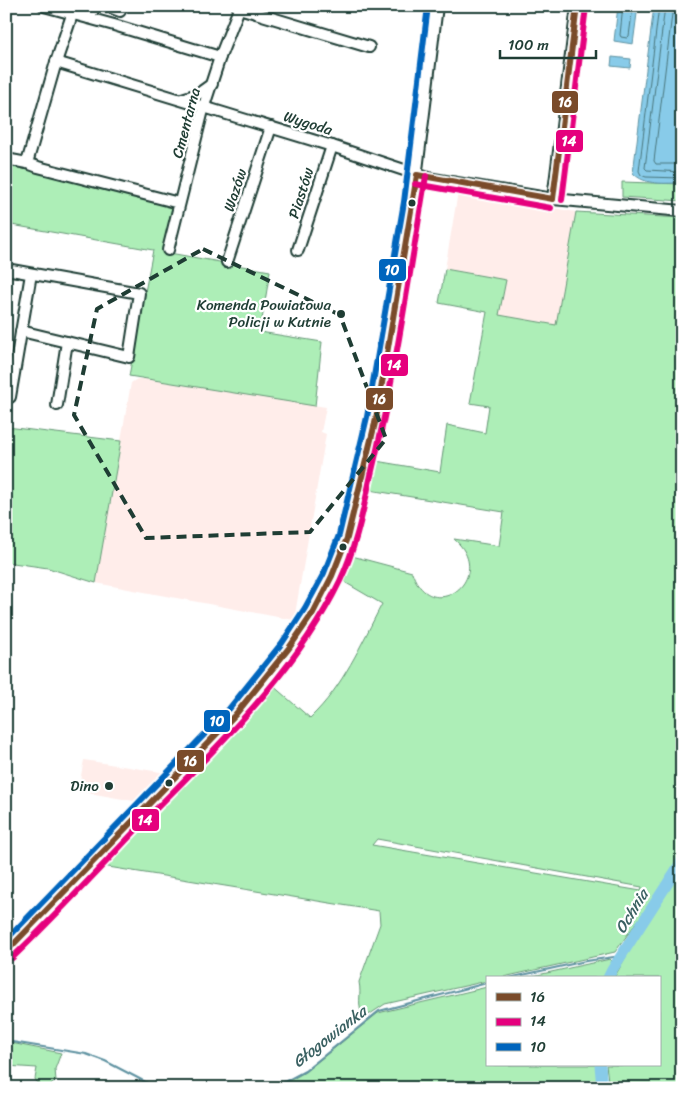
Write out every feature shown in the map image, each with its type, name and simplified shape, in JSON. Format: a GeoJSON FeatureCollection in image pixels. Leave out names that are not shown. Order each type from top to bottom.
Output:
{"type":"FeatureCollection","features":[{"type":"Feature","properties":{"kind":"street"},"geometry":{"type":"LineString","coordinates":[[44,6],[73,10],[90,18],[220,57]]}},
{"type":"Feature","properties":{"kind":"street"},"geometry":{"type":"LineString","coordinates":[[90,18],[95,6]]}},
{"type":"Feature","properties":{"kind":"street"},"geometry":{"type":"LineString","coordinates":[[107,6],[120,11]]}},
{"type":"Feature","properties":{"kind":"street"},"geometry":{"type":"LineString","coordinates":[[6,952],[202,750],[256,691],[288,651],[323,594],[342,552],[376,419],[417,175],[437,6]]}},
{"type":"Feature","properties":{"kind":"street"},"geometry":{"type":"LineString","coordinates":[[553,199],[577,6]]}},
{"type":"Feature","properties":{"kind":"street"},"geometry":{"type":"LineString","coordinates":[[240,7],[369,47]]}},
{"type":"Feature","properties":{"kind":"street","name":"Cmentarna"},"geometry":{"type":"LineString","coordinates":[[168,250],[204,106],[220,57],[240,7]]}},
{"type":"Feature","properties":{"kind":"street"},"geometry":{"type":"LineString","coordinates":[[27,163],[73,10]]}},
{"type":"Feature","properties":{"kind":"street","name":"Wygoda"},"geometry":{"type":"LineString","coordinates":[[56,62],[332,146],[417,175],[553,199],[682,211]]}},
{"type":"Feature","properties":{"kind":"street"},"geometry":{"type":"LineString","coordinates":[[181,99],[198,94],[212,84]]}},
{"type":"Feature","properties":{"kind":"street","name":"Wazów"},"geometry":{"type":"LineString","coordinates":[[227,262],[271,127]]}},
{"type":"Feature","properties":{"kind":"street","name":"Piastów"},"geometry":{"type":"LineString","coordinates":[[298,250],[332,146]]}},
{"type":"Feature","properties":{"kind":"street"},"geometry":{"type":"LineString","coordinates":[[6,159],[179,203]]}},
{"type":"Feature","properties":{"kind":"street"},"geometry":{"type":"LineString","coordinates":[[6,269],[139,293],[129,357],[21,331]]}},
{"type":"Feature","properties":{"kind":"street"},"geometry":{"type":"LineString","coordinates":[[10,397],[31,274]]}},
{"type":"Feature","properties":{"kind":"street"},"geometry":{"type":"LineString","coordinates":[[57,405],[67,342]]}},
{"type":"Feature","properties":{"kind":"highlighted area"},"geometry":{"type":"Polygon","coordinates":[[[203,249],[340,315],[386,439],[310,532],[146,538],[74,415],[97,309],[203,249]]]}},
{"type":"Feature","properties":{"kind":"shaded area"},"geometry":{"type":"Polygon","coordinates":[[[458,192],[576,212],[556,325],[499,315],[505,280],[445,269],[458,192]]]}},
{"type":"Feature","properties":{"kind":"shaded area"},"geometry":{"type":"Polygon","coordinates":[[[137,379],[326,407],[321,432],[326,434],[294,620],[96,583],[131,383],[137,379]]]}},
{"type":"Feature","properties":{"kind":"shaded area"},"geometry":{"type":"Polygon","coordinates":[[[84,760],[173,774],[145,803],[78,791],[84,760]]]}},
{"type":"Feature","properties":{"kind":"green space"},"geometry":{"type":"Polygon","coordinates":[[[6,164],[175,205],[164,252],[270,271],[260,332],[322,342],[315,406],[129,376],[153,250],[6,224],[6,164]]]}},
{"type":"Feature","properties":{"kind":"green space"},"geometry":{"type":"Polygon","coordinates":[[[622,182],[682,184],[682,201],[622,197],[622,182]]]}},
{"type":"Feature","properties":{"kind":"green space"},"geometry":{"type":"Polygon","coordinates":[[[576,212],[682,218],[682,852],[657,894],[615,952],[508,976],[486,976],[486,981],[385,1004],[364,1018],[360,1009],[359,982],[380,924],[379,911],[102,866],[133,835],[271,684],[310,718],[322,706],[342,679],[382,604],[341,580],[352,556],[412,572],[421,588],[433,596],[445,596],[457,591],[465,581],[469,568],[466,554],[454,539],[499,546],[504,512],[369,490],[376,461],[440,472],[447,425],[485,433],[489,406],[470,403],[487,312],[439,303],[445,269],[506,280],[499,315],[556,325],[576,212]],[[377,839],[372,845],[641,891],[642,887],[377,839]]]}},
{"type":"Feature","properties":{"kind":"green space"},"geometry":{"type":"Polygon","coordinates":[[[7,427],[121,441],[96,583],[48,568],[6,562],[7,427]]]}},
{"type":"Feature","properties":{"kind":"green space"},"geometry":{"type":"Polygon","coordinates":[[[682,866],[682,1088],[609,1088],[606,1066],[660,1066],[660,976],[615,976],[682,866]]]}},
{"type":"Feature","properties":{"kind":"green space"},"geometry":{"type":"Polygon","coordinates":[[[610,959],[612,961],[605,976],[533,976],[610,959]]]}},
{"type":"Feature","properties":{"kind":"green space"},"geometry":{"type":"Polygon","coordinates":[[[486,987],[486,1066],[597,1066],[599,1088],[277,1088],[305,1072],[378,1013],[486,987]]]}},
{"type":"Feature","properties":{"kind":"green space"},"geometry":{"type":"Polygon","coordinates":[[[6,1042],[61,1053],[55,1069],[56,1081],[46,1088],[40,1088],[35,1079],[37,1068],[6,1066],[6,1042]]]}},
{"type":"Feature","properties":{"kind":"water"},"geometry":{"type":"Polygon","coordinates":[[[618,6],[638,6],[633,44],[614,41],[618,6]]]}},
{"type":"Feature","properties":{"kind":"water"},"geometry":{"type":"Polygon","coordinates":[[[654,6],[682,6],[682,183],[649,182],[633,173],[654,6]]]}},
{"type":"Feature","properties":{"kind":"water"},"geometry":{"type":"Polygon","coordinates":[[[612,57],[631,59],[630,68],[611,66],[612,57]]]}},
{"type":"Feature","properties":{"kind":"waterway","name":"Ochnia"},"geometry":{"type":"LineString","coordinates":[[609,976],[682,861]]}},
{"type":"Feature","properties":{"kind":"waterway","name":"Głogowianka"},"geometry":{"type":"LineString","coordinates":[[518,976],[586,961],[621,956]]}},
{"type":"Feature","properties":{"kind":"waterway","name":"Głogowianka"},"geometry":{"type":"LineString","coordinates":[[273,1088],[305,1071],[379,1011],[486,983]]}},
{"type":"Feature","properties":{"kind":"waterway","name":"Głogowianka"},"geometry":{"type":"LineString","coordinates":[[6,1041],[86,1054],[105,1061],[157,1088]]}},
{"type":"Feature","properties":{"kind":"waterway","name":"Ochnia"},"geometry":{"type":"LineString","coordinates":[[600,1066],[602,1088]]}},
{"type":"Feature","properties":{"kind":"transit line","name":"10"},"geometry":{"type":"LineString","coordinates":[[6,940],[229,709],[282,643],[305,608],[324,573],[339,535],[367,417],[404,202],[428,6]]}},
{"type":"Feature","properties":{"kind":"transit line","name":"16"},"geometry":{"type":"LineString","coordinates":[[553,199],[577,6]]}},
{"type":"Feature","properties":{"kind":"transit line","name":"14"},"geometry":{"type":"LineString","coordinates":[[562,200],[586,7]]}},
{"type":"Feature","properties":{"kind":"transit line","name":"16"},"geometry":{"type":"LineString","coordinates":[[417,175],[553,199]]}},
{"type":"Feature","properties":{"kind":"transit line","name":"16"},"geometry":{"type":"LineString","coordinates":[[6,952],[235,715],[289,648],[313,613],[332,576],[347,538],[376,419],[417,175]]}},
{"type":"Feature","properties":{"kind":"transit line","name":"14"},"geometry":{"type":"LineString","coordinates":[[12,958],[233,730],[281,674],[323,614],[340,581],[350,555],[380,438],[426,176]]}},
{"type":"Feature","properties":{"kind":"transit line","name":"14"},"geometry":{"type":"LineString","coordinates":[[415,184],[551,208]]}},
{"type":"Feature","properties":{"kind":"place","name":"Komenda Powiatowa Policji w Kutnie"},"geometry":{"type":"Point","coordinates":[341,314]}},
{"type":"Feature","properties":{"kind":"place","name":"Dino"},"geometry":{"type":"Point","coordinates":[109,786]}}]}
